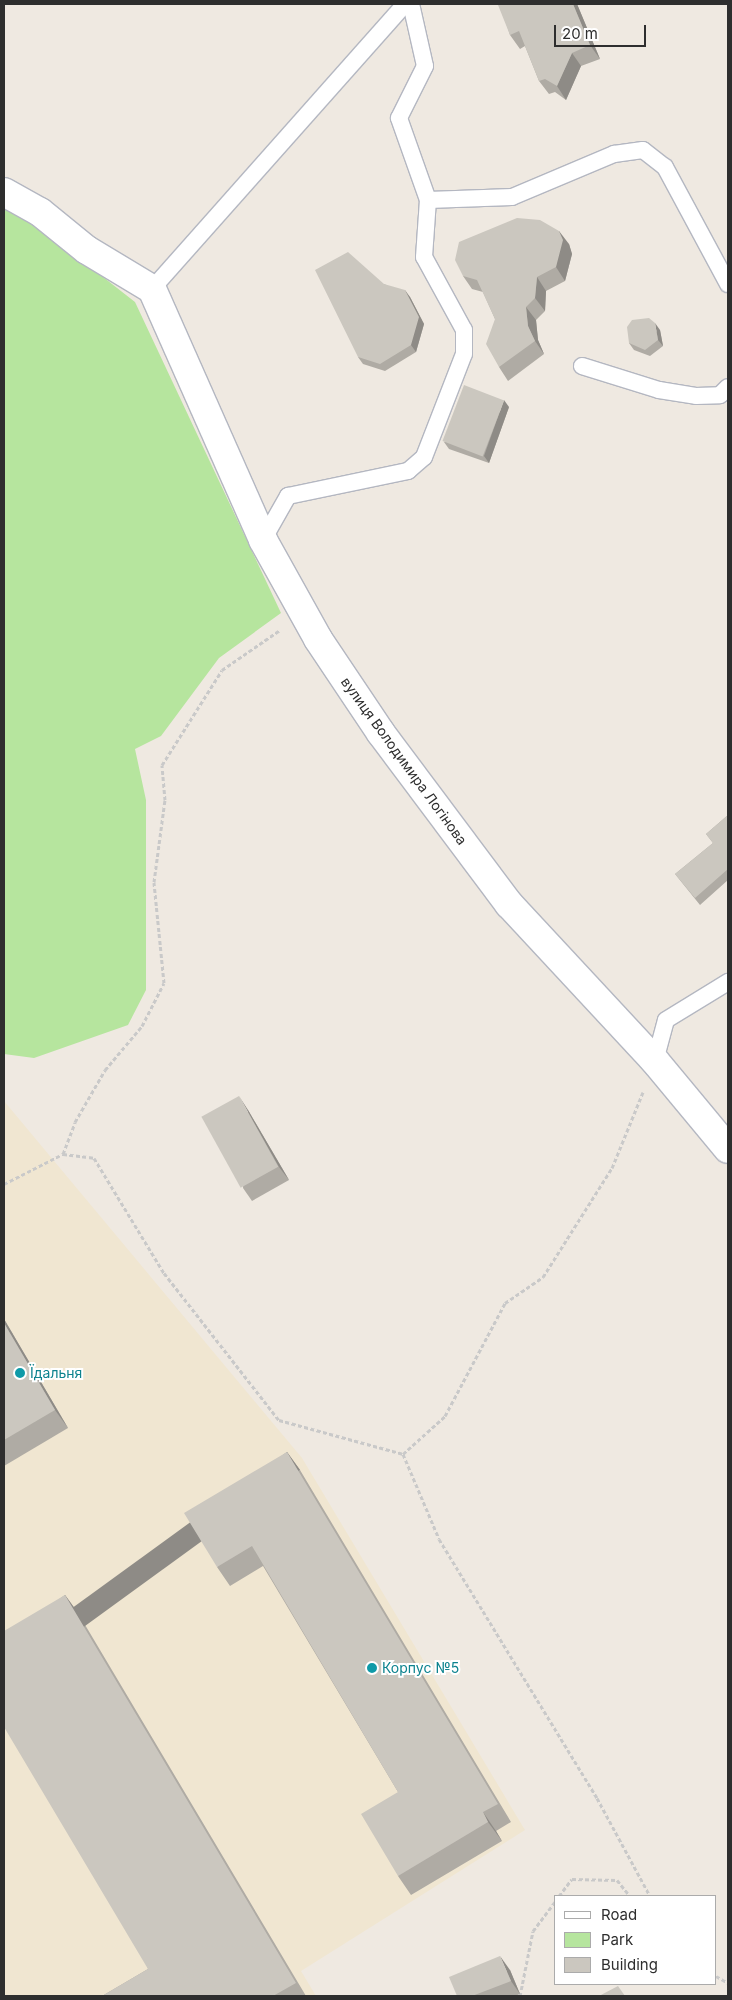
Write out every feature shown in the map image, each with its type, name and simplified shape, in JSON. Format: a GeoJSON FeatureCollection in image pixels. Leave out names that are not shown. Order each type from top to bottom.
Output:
{"type":"FeatureCollection","features":[{"type":"Feature","properties":{"kind":"street"},"geometry":{"type":"LineString","coordinates":[[4,192],[40,212],[87,250],[152,289]]}},
{"type":"Feature","properties":{"kind":"street","name":"вулиця Володимира Логінова"},"geometry":{"type":"LineString","coordinates":[[152,289],[263,540],[303,613],[380,733],[509,904],[655,1061],[728,1149]]}},
{"type":"Feature","properties":{"kind":"lane"},"geometry":{"type":"LineString","coordinates":[[152,289],[405,4]]}},
{"type":"Feature","properties":{"kind":"lane"},"geometry":{"type":"LineString","coordinates":[[263,540],[288,496],[408,471],[432,441],[464,354],[464,330],[424,256],[428,200],[399,118],[425,66],[411,4]]}},
{"type":"Feature","properties":{"kind":"lane"},"geometry":{"type":"LineString","coordinates":[[428,200],[512,197],[614,154],[643,150],[665,167],[728,284]]}},
{"type":"Feature","properties":{"kind":"lane"},"geometry":{"type":"LineString","coordinates":[[582,366],[659,390],[696,396],[720,395],[728,387]]}},
{"type":"Feature","properties":{"kind":"lane"},"geometry":{"type":"LineString","coordinates":[[655,1061],[666,1020],[728,982]]}},
{"type":"Feature","properties":{"kind":"path"},"geometry":{"type":"LineString","coordinates":[[63,1154],[75,1122],[100,1079],[142,1026],[164,983],[154,882],[165,800],[162,765],[222,670],[303,613]]}},
{"type":"Feature","properties":{"kind":"path"},"geometry":{"type":"LineString","coordinates":[[403,1454],[445,1416],[505,1303],[543,1277],[612,1168],[655,1061]]}},
{"type":"Feature","properties":{"kind":"path"},"geometry":{"type":"LineString","coordinates":[[4,1184],[63,1154],[94,1158],[164,1273],[279,1420],[403,1454]]}},
{"type":"Feature","properties":{"kind":"path"},"geometry":{"type":"LineString","coordinates":[[403,1454],[439,1539],[588,1781],[649,1895]]}},
{"type":"Feature","properties":{"kind":"path"},"geometry":{"type":"LineString","coordinates":[[560,1895],[572,1879],[617,1880],[629,1895]]}},
{"type":"Feature","properties":{"kind":"path"},"geometry":{"type":"LineString","coordinates":[[520,1996],[533,1930],[554,1904]]}},
{"type":"Feature","properties":{"kind":"path"},"geometry":{"type":"LineString","coordinates":[[717,1977],[728,1983]]}},
{"type":"Feature","properties":{"kind":"shaded area"},"geometry":{"type":"Polygon","coordinates":[[[4,1101],[302,1458],[525,1830],[301,1971],[316,1996],[4,1996],[4,1101]]]}},
{"type":"Feature","properties":{"kind":"green space"},"geometry":{"type":"Polygon","coordinates":[[[4,207],[30,220],[135,302],[281,613],[219,658],[161,736],[135,749],[146,800],[146,990],[128,1025],[34,1058],[4,1054],[4,207]]]}},
{"type":"Feature","properties":{"kind":"building"},"geometry":{"type":"Polygon","coordinates":[[[573,4],[590,45],[572,53],[557,86],[545,79],[539,81],[519,31],[510,35],[498,5],[573,4]]]}},
{"type":"Feature","properties":{"kind":"building"},"geometry":{"type":"Polygon","coordinates":[[[517,218],[540,220],[559,231],[563,240],[556,267],[537,277],[535,298],[526,307],[528,326],[535,341],[499,367],[486,344],[495,319],[477,280],[463,276],[455,260],[459,242],[517,218]]]}},
{"type":"Feature","properties":{"kind":"building"},"geometry":{"type":"Polygon","coordinates":[[[348,252],[384,284],[405,290],[419,317],[411,345],[380,364],[358,357],[315,270],[348,252]]]}},
{"type":"Feature","properties":{"kind":"building"},"geometry":{"type":"Polygon","coordinates":[[[649,318],[655,323],[658,340],[645,350],[629,343],[627,327],[632,320],[649,318]]]}},
{"type":"Feature","properties":{"kind":"building"},"geometry":{"type":"Polygon","coordinates":[[[464,385],[504,400],[483,456],[442,441],[464,385]]]}},
{"type":"Feature","properties":{"kind":"building"},"geometry":{"type":"Polygon","coordinates":[[[728,815],[728,869],[695,898],[675,874],[713,843],[706,834],[728,815]]]}},
{"type":"Feature","properties":{"kind":"building"},"geometry":{"type":"Polygon","coordinates":[[[239,1096],[278,1167],[241,1188],[201,1117],[239,1096]]]}},
{"type":"Feature","properties":{"kind":"building","name":"Їдальня"},"geometry":{"type":"Polygon","coordinates":[[[4,1323],[55,1410],[4,1440],[4,1323]]]}},
{"type":"Feature","properties":{"kind":"building"},"geometry":{"type":"Polygon","coordinates":[[[287,1452],[498,1804],[483,1812],[488,1822],[398,1876],[361,1814],[398,1792],[252,1546],[217,1567],[184,1513],[287,1452]]]}},
{"type":"Feature","properties":{"kind":"building"},"geometry":{"type":"Polygon","coordinates":[[[65,1595],[296,1983],[273,1996],[102,1996],[148,1969],[4,1727],[4,1631],[65,1595]]]}},
{"type":"Feature","properties":{"kind":"building"},"geometry":{"type":"Polygon","coordinates":[[[500,1956],[511,1981],[472,1996],[457,1996],[449,1977],[500,1956]]]}},
{"type":"Feature","properties":{"kind":"building"},"geometry":{"type":"Polygon","coordinates":[[[618,1986],[625,1996],[599,1996],[618,1986]]]}},
{"type":"Feature","properties":{"kind":"place","name":"Їдальня"},"geometry":{"type":"Point","coordinates":[20,1373]}},
{"type":"Feature","properties":{"kind":"place","name":"Корпус №5"},"geometry":{"type":"Point","coordinates":[372,1668]}}]}
